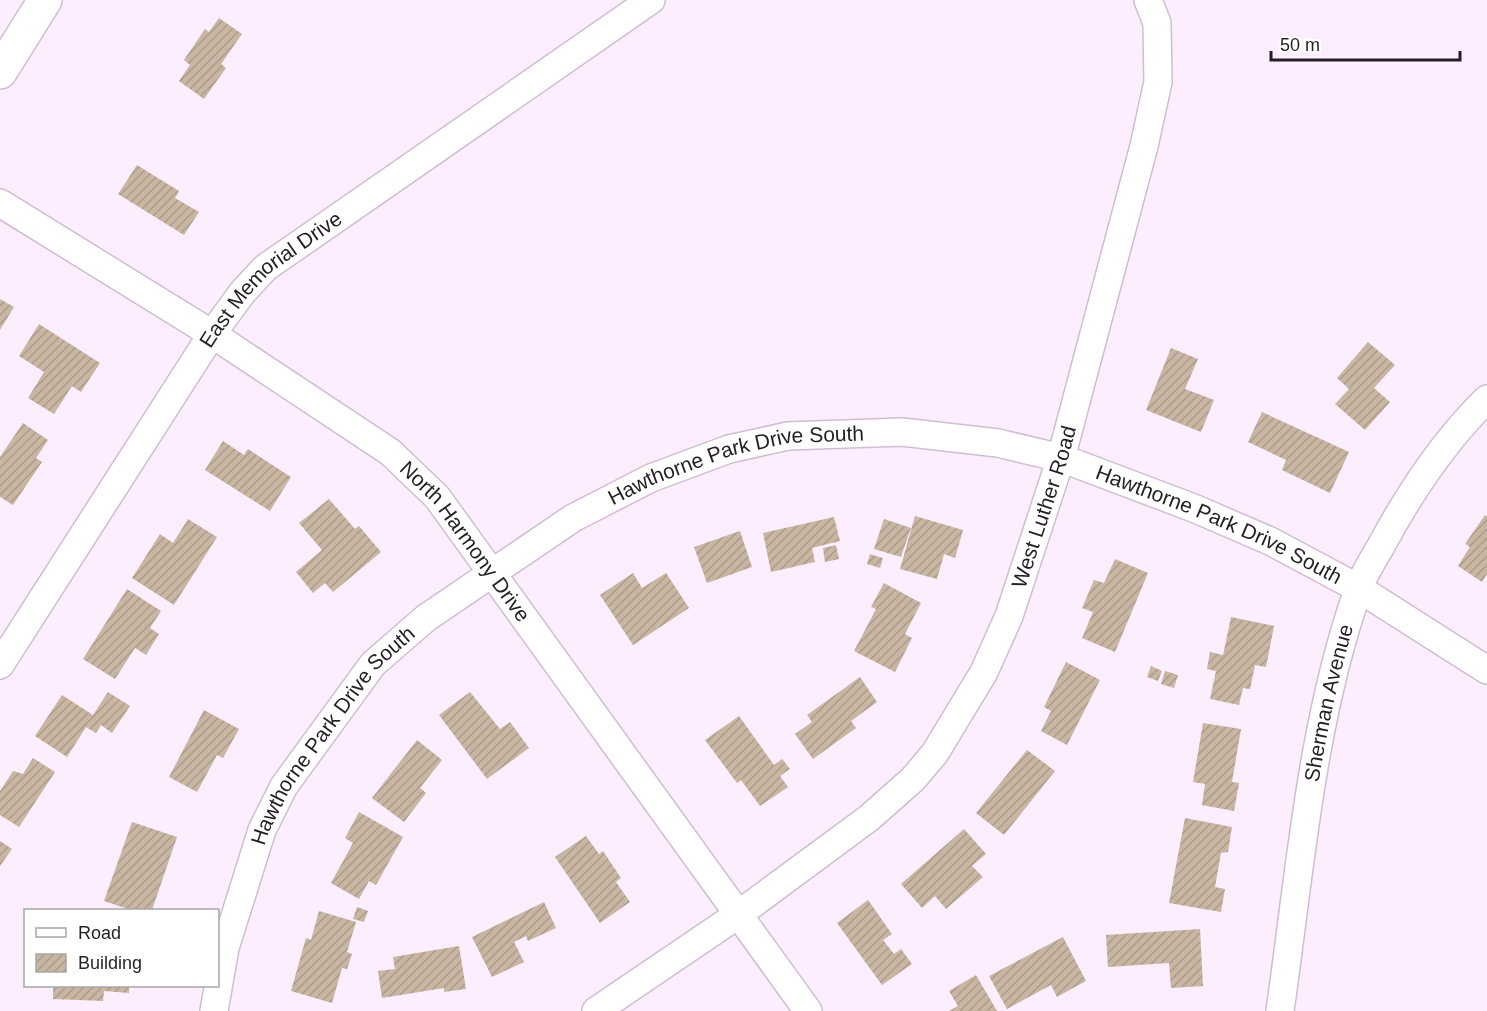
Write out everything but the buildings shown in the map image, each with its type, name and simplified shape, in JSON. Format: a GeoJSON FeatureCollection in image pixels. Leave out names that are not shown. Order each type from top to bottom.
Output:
{"type":"FeatureCollection","features":[{"type":"Feature","properties":{"kind":"main road"},"geometry":{"type":"LineString","coordinates":[[0,72],[45,0]]}},
{"type":"Feature","properties":{"kind":"street","name":"East Memorial Drive"},"geometry":{"type":"LineString","coordinates":[[0,665],[212,334],[242,293],[265,268],[289,249],[651,0]]}},
{"type":"Feature","properties":{"kind":"street","name":"West Luther Road"},"geometry":{"type":"LineString","coordinates":[[596,1011],[738,914],[868,818],[913,779],[935,753],[984,672],[1009,616],[1060,458],[1144,146],[1158,82],[1157,23],[1148,0]]}},
{"type":"Feature","properties":{"kind":"street","name":"North Harmony Drive"},"geometry":{"type":"LineString","coordinates":[[0,203],[212,334],[390,452],[436,497],[492,571],[808,1011]]}},
{"type":"Feature","properties":{"kind":"street","name":"Sherman Avenue"},"geometry":{"type":"LineString","coordinates":[[1280,1011],[1314,776],[1331,684],[1358,588],[1409,494],[1441,450],[1487,399]]}},
{"type":"Feature","properties":{"kind":"street","name":"Hawthorne Park Drive South"},"geometry":{"type":"LineString","coordinates":[[219,982],[225,948],[262,830],[284,786],[373,664],[426,618],[573,518],[651,478],[729,449],[788,436],[902,432],[947,435],[998,443],[1060,458],[1196,509],[1270,541],[1358,588],[1487,670]]}},
{"type":"Feature","properties":{"kind":"street","name":"Hawthorne Park Drive South"},"geometry":{"type":"LineString","coordinates":[[214,1011],[218,987]]}}]}
